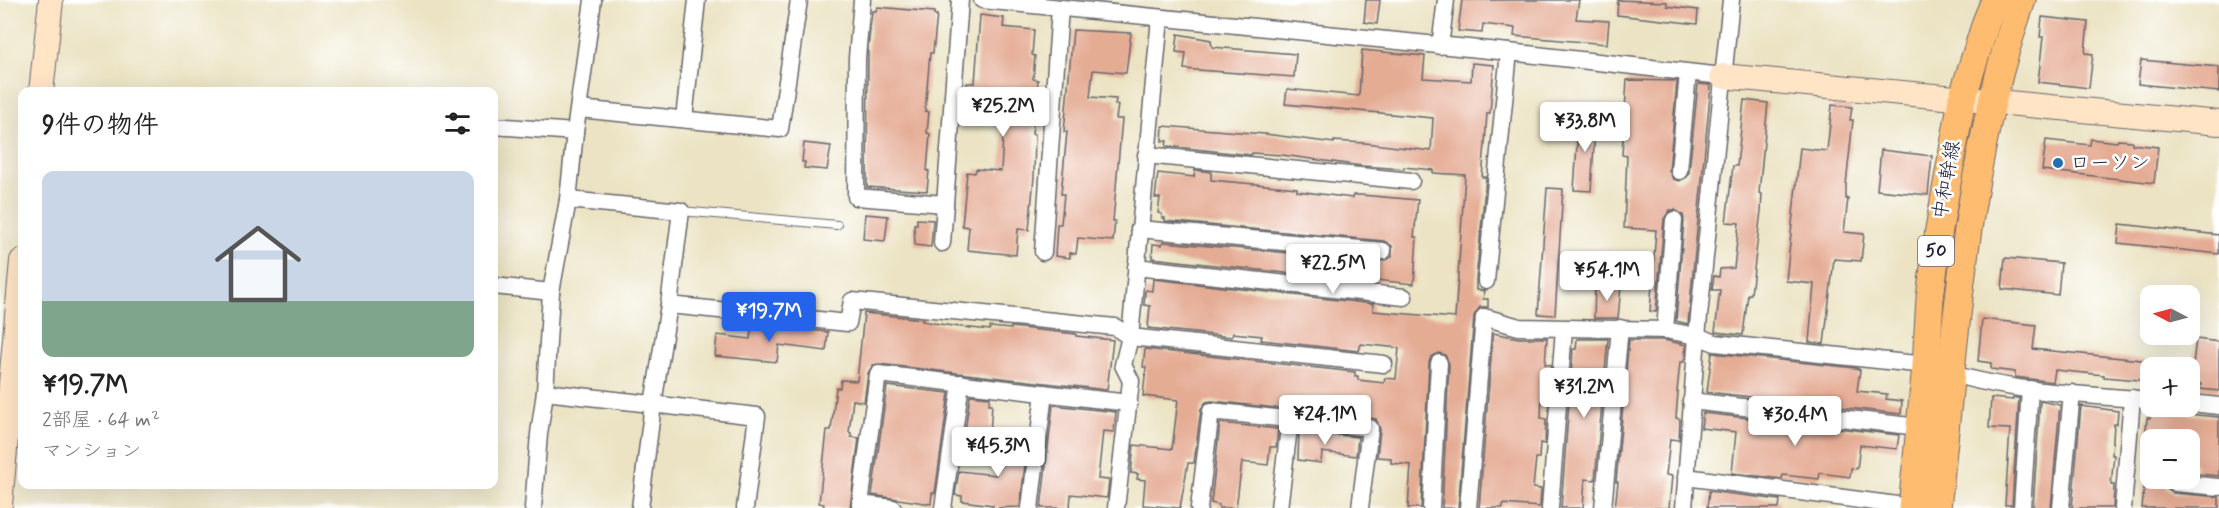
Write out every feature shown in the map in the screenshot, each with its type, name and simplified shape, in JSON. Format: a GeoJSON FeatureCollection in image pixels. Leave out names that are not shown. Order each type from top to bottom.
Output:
{"type":"FeatureCollection","features":[{"type":"Feature","properties":{"kind":"main road","name":"中和幹線"},"geometry":{"type":"LineString","coordinates":[[1912,508],[1933,275],[1962,99],[1995,0]]}},
{"type":"Feature","properties":{"kind":"main road","name":"中和幹線"},"geometry":{"type":"LineString","coordinates":[[1937,508],[1962,263],[1978,161],[1991,102],[2022,0]]}},
{"type":"Feature","properties":{"kind":"street"},"geometry":{"type":"LineString","coordinates":[[42,87],[51,0]]}},
{"type":"Feature","properties":{"kind":"street"},"geometry":{"type":"LineString","coordinates":[[533,508],[545,392],[551,292],[568,200],[593,0]]}},
{"type":"Feature","properties":{"kind":"street"},"geometry":{"type":"LineString","coordinates":[[684,119],[697,0]]}},
{"type":"Feature","properties":{"kind":"street"},"geometry":{"type":"LineString","coordinates":[[579,109],[780,129],[799,0]]}},
{"type":"Feature","properties":{"kind":"street"},"geometry":{"type":"LineString","coordinates":[[862,0],[857,58],[856,197],[945,204]]}},
{"type":"Feature","properties":{"kind":"street"},"geometry":{"type":"LineString","coordinates":[[942,243],[960,0]]}},
{"type":"Feature","properties":{"kind":"street"},"geometry":{"type":"LineString","coordinates":[[982,0],[1509,52],[1688,73],[2219,123]]}},
{"type":"Feature","properties":{"kind":"street"},"geometry":{"type":"LineString","coordinates":[[1440,45],[1446,0]]}},
{"type":"Feature","properties":{"kind":"street"},"geometry":{"type":"LineString","coordinates":[[1684,508],[1697,336],[1731,0]]}},
{"type":"Feature","properties":{"kind":"street"},"geometry":{"type":"LineString","coordinates":[[1043,252],[1060,8]]}},
{"type":"Feature","properties":{"kind":"street"},"geometry":{"type":"LineString","coordinates":[[1116,508],[1131,381],[1123,365],[1130,337],[1160,18]]}},
{"type":"Feature","properties":{"kind":"street"},"geometry":{"type":"LineString","coordinates":[[1486,281],[1509,52]]}},
{"type":"Feature","properties":{"kind":"street"},"geometry":{"type":"LineString","coordinates":[[1679,171],[1688,73]]}},
{"type":"Feature","properties":{"kind":"street"},"geometry":{"type":"LineString","coordinates":[[498,126],[575,132]]}},
{"type":"Feature","properties":{"kind":"street"},"geometry":{"type":"LineString","coordinates":[[1146,155],[1411,181]]}},
{"type":"Feature","properties":{"kind":"street"},"geometry":{"type":"LineString","coordinates":[[568,200],[681,211],[640,508]]}},
{"type":"Feature","properties":{"kind":"street"},"geometry":{"type":"LineString","coordinates":[[1665,330],[1674,220]]}},
{"type":"Feature","properties":{"kind":"street"},"geometry":{"type":"LineString","coordinates":[[1139,229],[1383,251]]}},
{"type":"Feature","properties":{"kind":"street"},"geometry":{"type":"LineString","coordinates":[[1136,267],[1404,297]]}},
{"type":"Feature","properties":{"kind":"street"},"geometry":{"type":"LineString","coordinates":[[498,286],[551,292]]}},
{"type":"Feature","properties":{"kind":"street"},"geometry":{"type":"LineString","coordinates":[[669,305],[848,323],[852,301],[1115,327],[1130,337],[1384,364]]}},
{"type":"Feature","properties":{"kind":"street"},"geometry":{"type":"LineString","coordinates":[[0,505],[18,305]]}},
{"type":"Feature","properties":{"kind":"street"},"geometry":{"type":"LineString","coordinates":[[1468,508],[1484,317],[1519,327],[1665,330],[1697,336],[1714,343],[1926,365],[1952,375],[2030,389],[2140,399]]}},
{"type":"Feature","properties":{"kind":"street"},"geometry":{"type":"LineString","coordinates":[[1603,508],[1620,328]]}},
{"type":"Feature","properties":{"kind":"street"},"geometry":{"type":"LineString","coordinates":[[1550,508],[1564,329]]}},
{"type":"Feature","properties":{"kind":"street"},"geometry":{"type":"LineString","coordinates":[[1431,508],[1439,363]]}},
{"type":"Feature","properties":{"kind":"street"},"geometry":{"type":"LineString","coordinates":[[893,508],[860,504],[878,374],[1129,403]]}},
{"type":"Feature","properties":{"kind":"street"},"geometry":{"type":"LineString","coordinates":[[943,508],[961,383]]}},
{"type":"Feature","properties":{"kind":"street"},"geometry":{"type":"LineString","coordinates":[[2022,508],[2030,389]]}},
{"type":"Feature","properties":{"kind":"street"},"geometry":{"type":"LineString","coordinates":[[545,392],[757,416],[745,508]]}},
{"type":"Feature","properties":{"kind":"street"},"geometry":{"type":"LineString","coordinates":[[1030,508],[1044,393]]}},
{"type":"Feature","properties":{"kind":"street"},"geometry":{"type":"LineString","coordinates":[[2061,508],[2072,393]]}},
{"type":"Feature","properties":{"kind":"street"},"geometry":{"type":"LineString","coordinates":[[2123,508],[2132,398]]}},
{"type":"Feature","properties":{"kind":"street"},"geometry":{"type":"LineString","coordinates":[[1691,401],[1919,427]]}},
{"type":"Feature","properties":{"kind":"street"},"geometry":{"type":"LineString","coordinates":[[2200,404],[2219,406]]}},
{"type":"Feature","properties":{"kind":"street"},"geometry":{"type":"LineString","coordinates":[[1199,508],[1211,411],[1370,428],[1360,508]]}},
{"type":"Feature","properties":{"kind":"street"},"geometry":{"type":"LineString","coordinates":[[1280,508],[1290,420]]}},
{"type":"Feature","properties":{"kind":"street"},"geometry":{"type":"LineString","coordinates":[[1686,477],[1912,508]]}},
{"type":"Feature","properties":{"kind":"street"},"geometry":{"type":"LineString","coordinates":[[2200,485],[2219,487]]}},
{"type":"Feature","properties":{"kind":"lane"},"geometry":{"type":"LineString","coordinates":[[681,211],[837,225]]}},
{"type":"Feature","properties":{"kind":"building"},"geometry":{"type":"Polygon","coordinates":[[[1366,0],[1380,0],[1377,24],[1364,22],[1366,0]]]}},
{"type":"Feature","properties":{"kind":"building"},"geometry":{"type":"Polygon","coordinates":[[[1462,0],[1579,0],[1576,19],[1609,21],[1607,44],[1514,36],[1515,28],[1483,24],[1482,33],[1458,31],[1462,0]]]}},
{"type":"Feature","properties":{"kind":"building"},"geometry":{"type":"Polygon","coordinates":[[[1618,0],[1667,2],[1667,6],[1698,10],[1697,24],[1617,15],[1618,0]]]}},
{"type":"Feature","properties":{"kind":"building"},"geometry":{"type":"Polygon","coordinates":[[[877,7],[934,12],[934,15],[937,15],[933,53],[930,53],[925,111],[929,112],[927,133],[930,134],[927,191],[867,187],[868,48],[872,11],[876,11],[877,7]]]}},
{"type":"Feature","properties":{"kind":"building"},"geometry":{"type":"Polygon","coordinates":[[[980,15],[1004,18],[1003,27],[1034,30],[1033,79],[1038,80],[1032,134],[1035,134],[1034,177],[1029,230],[1018,229],[1016,255],[967,250],[969,227],[962,226],[967,172],[975,173],[976,169],[1001,171],[1004,118],[964,114],[967,83],[975,83],[980,15]]]}},
{"type":"Feature","properties":{"kind":"building"},"geometry":{"type":"Polygon","coordinates":[[[2042,17],[2088,22],[2085,53],[2093,54],[2089,88],[2038,82],[2043,37],[2040,37],[2042,17]]]}},
{"type":"Feature","properties":{"kind":"building"},"geometry":{"type":"Polygon","coordinates":[[[1073,30],[1131,33],[1126,73],[1093,70],[1090,97],[1116,99],[1115,105],[1118,105],[1116,119],[1122,119],[1113,241],[1078,238],[1076,254],[1070,253],[1070,258],[1055,256],[1057,224],[1061,224],[1064,194],[1061,194],[1067,132],[1064,132],[1073,30]]]}},
{"type":"Feature","properties":{"kind":"building"},"geometry":{"type":"Polygon","coordinates":[[[1178,34],[1211,40],[1212,47],[1296,54],[1294,77],[1184,69],[1186,53],[1176,52],[1178,34]]]}},
{"type":"Feature","properties":{"kind":"building"},"geometry":{"type":"Polygon","coordinates":[[[1362,50],[1425,56],[1423,78],[1471,81],[1472,63],[1494,65],[1490,113],[1487,113],[1482,177],[1486,177],[1476,280],[1476,290],[1484,291],[1483,299],[1488,299],[1488,307],[1480,307],[1474,316],[1458,508],[1442,508],[1449,364],[1445,355],[1439,353],[1431,357],[1429,362],[1421,508],[1408,508],[1411,465],[1391,463],[1391,458],[1377,457],[1380,429],[1376,419],[1212,401],[1206,402],[1201,409],[1194,463],[1188,463],[1180,508],[1143,505],[1145,480],[1137,479],[1138,474],[1131,473],[1134,445],[1172,449],[1178,400],[1143,396],[1145,349],[1355,372],[1358,380],[1384,383],[1385,378],[1396,379],[1399,348],[1361,344],[1359,351],[1261,340],[1262,336],[1233,333],[1232,337],[1148,328],[1150,306],[1144,305],[1145,292],[1146,290],[1152,291],[1153,279],[1373,304],[1373,311],[1455,318],[1465,175],[1433,173],[1433,170],[1404,167],[1404,169],[1362,166],[1282,155],[1252,153],[1251,155],[1166,146],[1167,141],[1162,141],[1163,126],[1265,134],[1334,143],[1334,141],[1365,143],[1431,151],[1433,118],[1285,104],[1287,89],[1359,96],[1362,50]]]}},
{"type":"Feature","properties":{"kind":"building"},"geometry":{"type":"Polygon","coordinates":[[[2141,60],[2219,67],[2219,92],[2138,84],[2141,60]]]}},
{"type":"Feature","properties":{"kind":"building"},"geometry":{"type":"Polygon","coordinates":[[[1627,80],[1677,81],[1669,170],[1673,179],[1679,181],[1687,177],[1689,172],[1698,84],[1711,85],[1688,324],[1676,321],[1683,215],[1670,210],[1664,219],[1656,312],[1650,311],[1656,230],[1624,228],[1627,156],[1622,155],[1627,80]]]}},
{"type":"Feature","properties":{"kind":"building"},"geometry":{"type":"Polygon","coordinates":[[[1744,100],[1768,103],[1759,193],[1762,194],[1761,211],[1751,294],[1748,294],[1743,335],[1715,332],[1720,290],[1712,290],[1714,276],[1719,277],[1720,269],[1734,268],[1739,223],[1726,222],[1733,166],[1737,166],[1744,100]]]}},
{"type":"Feature","properties":{"kind":"building"},"geometry":{"type":"Polygon","coordinates":[[[1832,105],[1852,107],[1850,120],[1853,120],[1846,185],[1846,199],[1848,199],[1844,232],[1864,234],[1861,261],[1834,259],[1824,344],[1809,342],[1814,284],[1786,281],[1800,148],[1827,151],[1832,105]]]}},
{"type":"Feature","properties":{"kind":"building"},"geometry":{"type":"Polygon","coordinates":[[[1579,114],[1596,115],[1591,191],[1574,190],[1579,114]]]}},
{"type":"Feature","properties":{"kind":"building"},"geometry":{"type":"Polygon","coordinates":[[[2091,139],[2132,141],[2132,144],[2158,147],[2154,183],[2042,170],[2046,140],[2090,145],[2091,139]]]}},
{"type":"Feature","properties":{"kind":"building"},"geometry":{"type":"Polygon","coordinates":[[[804,143],[831,146],[827,170],[804,168],[805,162],[802,162],[804,143]]]}},
{"type":"Feature","properties":{"kind":"building"},"geometry":{"type":"Polygon","coordinates":[[[1881,150],[1932,156],[1928,195],[1877,190],[1881,150]]]}},
{"type":"Feature","properties":{"kind":"building"},"geometry":{"type":"Polygon","coordinates":[[[1195,170],[1211,172],[1211,180],[1297,188],[1297,191],[1352,198],[1353,195],[1361,195],[1418,200],[1414,237],[1417,237],[1414,284],[1375,280],[1375,283],[1152,258],[1153,244],[1162,245],[1163,242],[1382,261],[1392,257],[1392,246],[1384,241],[1165,221],[1162,214],[1158,213],[1160,198],[1155,198],[1158,173],[1194,177],[1195,170]]]}},
{"type":"Feature","properties":{"kind":"building"},"geometry":{"type":"Polygon","coordinates":[[[1547,188],[1563,189],[1555,315],[1538,314],[1547,188]]]}},
{"type":"Feature","properties":{"kind":"building"},"geometry":{"type":"Polygon","coordinates":[[[865,214],[888,216],[885,241],[863,239],[865,214]]]}},
{"type":"Feature","properties":{"kind":"building"},"geometry":{"type":"Polygon","coordinates":[[[917,219],[933,220],[931,247],[915,245],[914,224],[917,224],[917,219]]]}},
{"type":"Feature","properties":{"kind":"building"},"geometry":{"type":"Polygon","coordinates":[[[2120,224],[2219,235],[2219,254],[2118,243],[2120,224]]]}},
{"type":"Feature","properties":{"kind":"building"},"geometry":{"type":"Polygon","coordinates":[[[2005,258],[2061,263],[2058,295],[2002,289],[2005,258]]]}},
{"type":"Feature","properties":{"kind":"building"},"geometry":{"type":"Polygon","coordinates":[[[1595,285],[1621,286],[1618,318],[1594,318],[1595,285]]]}},
{"type":"Feature","properties":{"kind":"building"},"geometry":{"type":"Polygon","coordinates":[[[864,313],[923,319],[922,321],[952,326],[990,330],[990,327],[1011,329],[1011,327],[1113,340],[1107,390],[873,365],[868,373],[864,402],[853,400],[849,432],[851,437],[859,438],[850,508],[823,508],[824,504],[819,503],[827,430],[831,430],[836,388],[840,388],[841,380],[857,381],[864,313]]]}},
{"type":"Feature","properties":{"kind":"building"},"geometry":{"type":"Polygon","coordinates":[[[1982,319],[2036,325],[2033,349],[2140,360],[2140,380],[2055,370],[2053,382],[2015,377],[2015,372],[1991,369],[1991,363],[1978,361],[1982,319]]]}},
{"type":"Feature","properties":{"kind":"building"},"geometry":{"type":"Polygon","coordinates":[[[752,324],[828,332],[826,351],[779,345],[777,362],[715,356],[717,335],[750,339],[752,324]]]}},
{"type":"Feature","properties":{"kind":"building"},"geometry":{"type":"Polygon","coordinates":[[[1493,333],[1519,338],[1547,338],[1545,364],[1551,365],[1548,393],[1542,392],[1541,418],[1546,419],[1545,444],[1540,443],[1533,488],[1541,489],[1540,507],[1503,504],[1503,508],[1479,508],[1493,333]]]}},
{"type":"Feature","properties":{"kind":"building"},"geometry":{"type":"Polygon","coordinates":[[[1577,339],[1608,339],[1595,480],[1585,479],[1583,508],[1561,508],[1573,349],[1576,349],[1577,339]]]}},
{"type":"Feature","properties":{"kind":"building"},"geometry":{"type":"Polygon","coordinates":[[[1629,340],[1664,340],[1686,345],[1684,362],[1680,362],[1677,392],[1676,418],[1680,419],[1679,440],[1670,439],[1666,475],[1672,476],[1669,508],[1615,508],[1629,340]]]}},
{"type":"Feature","properties":{"kind":"building"},"geometry":{"type":"Polygon","coordinates":[[[2200,340],[2219,342],[2219,391],[2200,389],[2200,357],[2194,357],[2195,345],[2200,345],[2200,340]]]}},
{"type":"Feature","properties":{"kind":"building"},"geometry":{"type":"Polygon","coordinates":[[[1712,353],[1856,368],[1860,370],[1857,391],[1887,394],[1886,399],[1902,401],[1901,414],[1707,392],[1712,353]]]}},
{"type":"Feature","properties":{"kind":"building"},"geometry":{"type":"Polygon","coordinates":[[[887,386],[949,393],[935,493],[932,493],[931,504],[872,495],[887,386]]]}},
{"type":"Feature","properties":{"kind":"building"},"geometry":{"type":"Polygon","coordinates":[[[970,395],[990,397],[989,404],[992,404],[989,448],[963,446],[970,395]]]}},
{"type":"Feature","properties":{"kind":"building"},"geometry":{"type":"Polygon","coordinates":[[[1991,398],[2013,400],[2013,398],[2019,398],[2012,505],[2005,505],[2010,429],[1989,428],[1991,398]]]}},
{"type":"Feature","properties":{"kind":"building"},"geometry":{"type":"Polygon","coordinates":[[[2040,401],[2060,405],[2051,508],[2033,507],[2040,401]]]}},
{"type":"Feature","properties":{"kind":"building"},"geometry":{"type":"Polygon","coordinates":[[[1053,405],[1116,412],[1114,432],[1103,431],[1098,479],[1109,480],[1107,498],[1071,494],[1070,508],[1041,508],[1053,405]]]}},
{"type":"Feature","properties":{"kind":"building"},"geometry":{"type":"Polygon","coordinates":[[[2081,406],[2118,411],[2117,424],[2114,424],[2112,455],[2114,455],[2111,485],[2114,485],[2113,508],[2072,508],[2081,406]]]}},
{"type":"Feature","properties":{"kind":"building"},"geometry":{"type":"Polygon","coordinates":[[[1703,413],[1899,435],[1897,449],[1860,445],[1857,469],[1851,468],[1850,477],[1820,473],[1819,479],[1783,475],[1782,479],[1732,473],[1736,432],[1701,428],[1703,413]]]}},
{"type":"Feature","properties":{"kind":"building"},"geometry":{"type":"Polygon","coordinates":[[[2200,415],[2219,417],[2219,476],[2200,474],[2200,429],[2146,429],[2147,418],[2200,415]]]}},
{"type":"Feature","properties":{"kind":"building"},"geometry":{"type":"Polygon","coordinates":[[[1220,423],[1278,429],[1276,447],[1270,447],[1268,465],[1242,462],[1236,508],[1219,508],[1219,505],[1211,503],[1220,423]]]}},
{"type":"Feature","properties":{"kind":"building"},"geometry":{"type":"Polygon","coordinates":[[[1299,431],[1358,437],[1356,456],[1322,452],[1321,463],[1298,460],[1299,431]]]}},
{"type":"Feature","properties":{"kind":"building"},"geometry":{"type":"Polygon","coordinates":[[[1000,437],[1028,439],[1020,507],[992,508],[993,505],[962,501],[962,496],[955,495],[959,471],[996,475],[1000,437]]]}},
{"type":"Feature","properties":{"kind":"building"},"geometry":{"type":"Polygon","coordinates":[[[2144,489],[2167,489],[2173,493],[2219,497],[2219,508],[2142,508],[2144,489]]]}},
{"type":"Feature","properties":{"kind":"building"},"geometry":{"type":"Polygon","coordinates":[[[1709,491],[1780,500],[1779,508],[1707,508],[1709,491]]]}},
{"type":"Feature","properties":{"kind":"place","name":"ローソン"},"geometry":{"type":"Point","coordinates":[2058,163]}}]}
